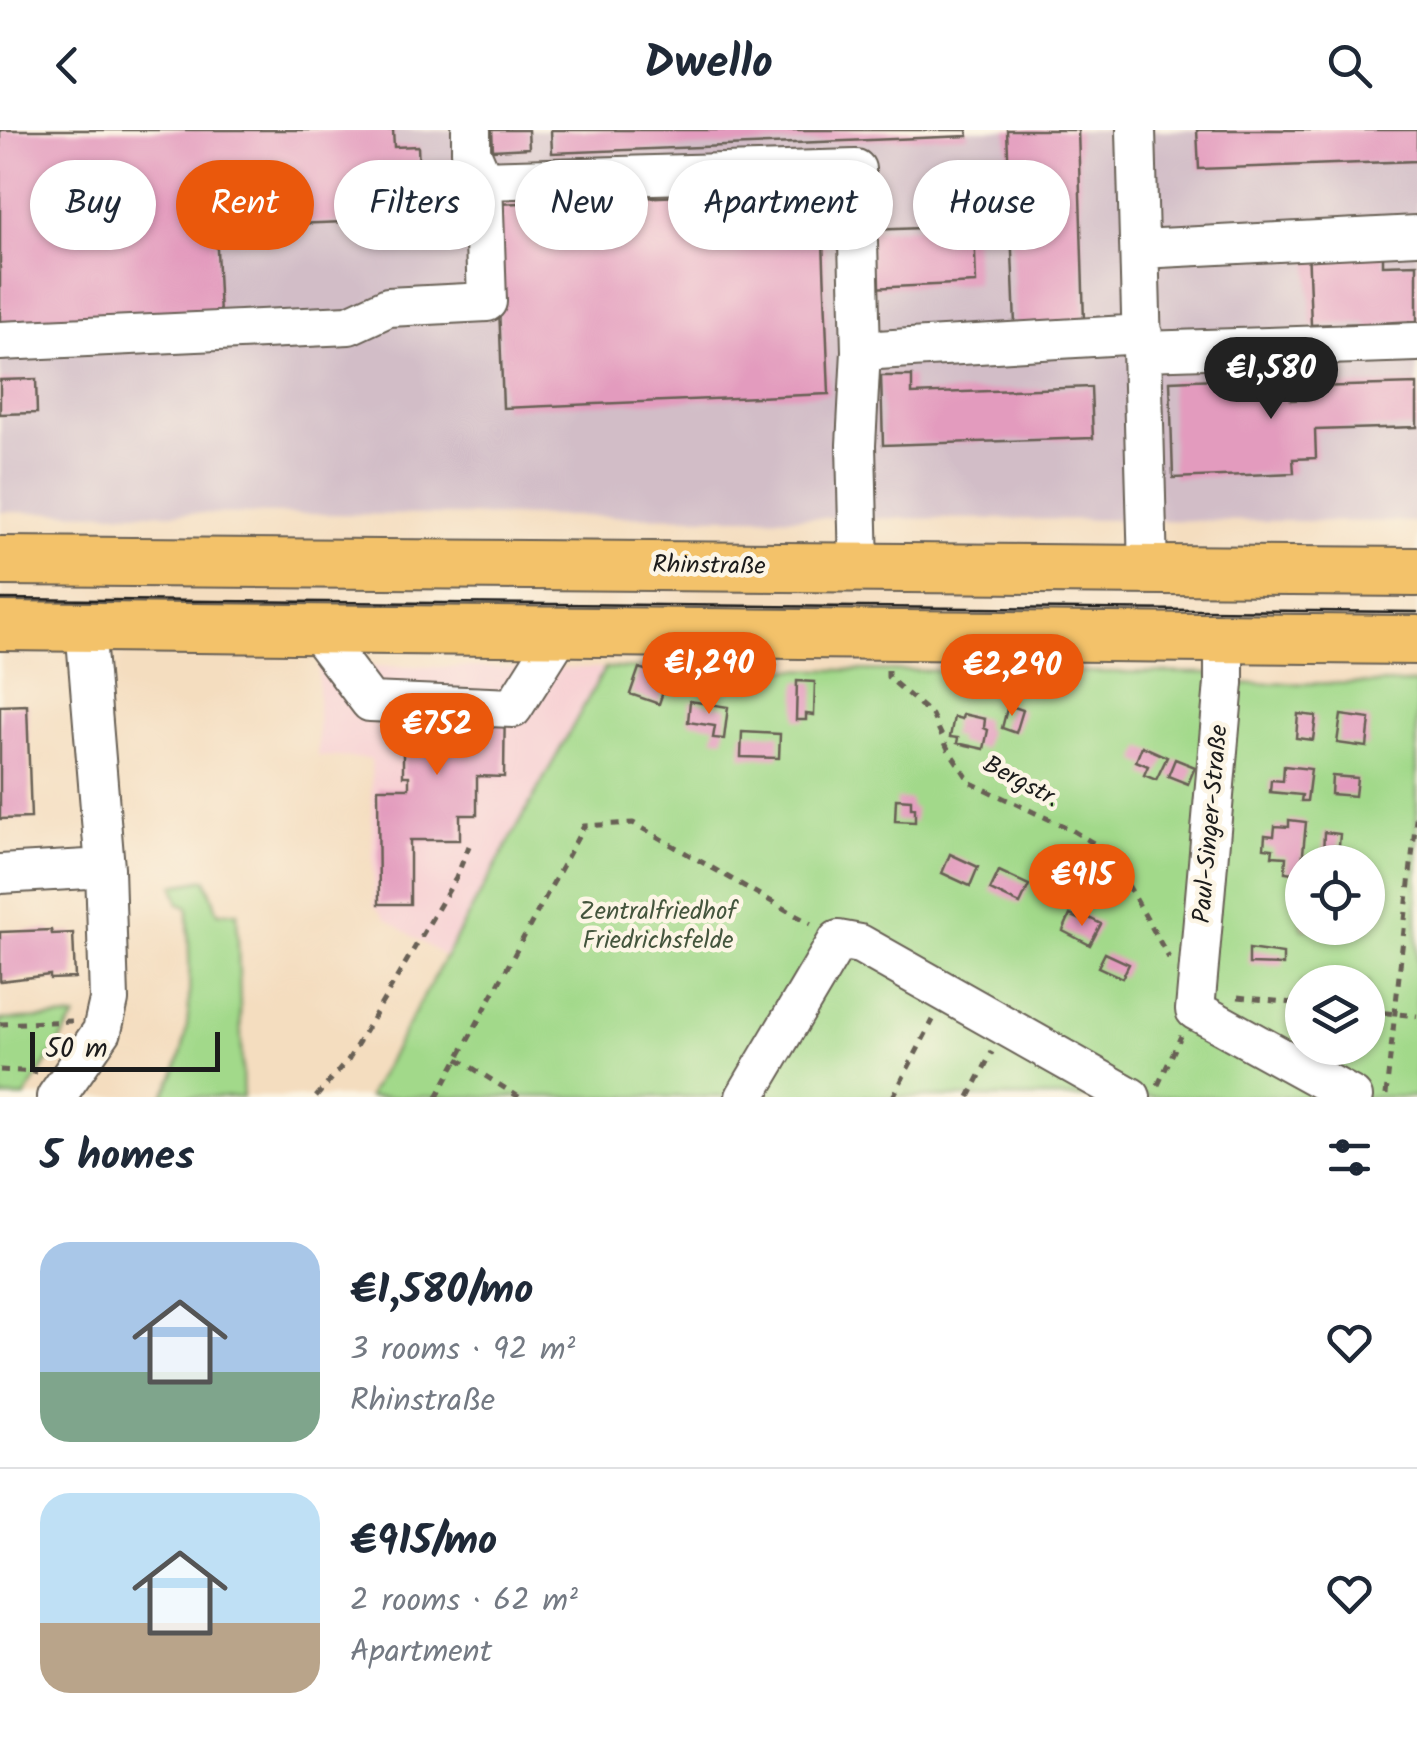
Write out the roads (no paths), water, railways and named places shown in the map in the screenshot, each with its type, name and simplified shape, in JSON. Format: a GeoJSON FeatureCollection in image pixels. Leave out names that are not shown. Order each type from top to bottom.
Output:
{"type":"FeatureCollection","features":[{"type":"Feature","properties":{"kind":"main road","name":"Rhinstraße"},"geometry":{"type":"LineString","coordinates":[[0,560],[1417,572]]}},
{"type":"Feature","properties":{"kind":"main road"},"geometry":{"type":"LineString","coordinates":[[0,626],[1417,640]]}},
{"type":"Feature","properties":{"kind":"street"},"geometry":{"type":"LineString","coordinates":[[470,130],[475,160]]}},
{"type":"Feature","properties":{"kind":"street"},"geometry":{"type":"LineString","coordinates":[[1136,130],[1148,570]]}},
{"type":"Feature","properties":{"kind":"street"},"geometry":{"type":"LineString","coordinates":[[495,180],[856,170],[861,352],[856,446],[858,568]]}},
{"type":"Feature","properties":{"kind":"street"},"geometry":{"type":"LineString","coordinates":[[1140,249],[1417,235]]}},
{"type":"Feature","properties":{"kind":"street"},"geometry":{"type":"LineString","coordinates":[[0,340],[349,325],[388,307],[487,302],[485,250]]}},
{"type":"Feature","properties":{"kind":"street"},"geometry":{"type":"LineString","coordinates":[[861,352],[1143,342],[1417,342]]}},
{"type":"Feature","properties":{"kind":"street"},"geometry":{"type":"LineString","coordinates":[[56,1097],[106,1021],[109,1000],[104,868],[86,626]]}},
{"type":"Feature","properties":{"kind":"street"},"geometry":{"type":"LineString","coordinates":[[316,630],[370,702],[513,708],[561,632]]}},
{"type":"Feature","properties":{"kind":"street","name":"Paul-Singer-Straße"},"geometry":{"type":"LineString","coordinates":[[1224,638],[1224,683],[1195,996],[1354,1097]]}},
{"type":"Feature","properties":{"kind":"street"},"geometry":{"type":"LineString","coordinates":[[0,874],[104,868]]}},
{"type":"Feature","properties":{"kind":"street"},"geometry":{"type":"LineString","coordinates":[[746,1097],[838,940],[860,944],[1131,1097]]}},
{"type":"Feature","properties":{"kind":"tram line"},"geometry":{"type":"LineString","coordinates":[[0,599],[1417,612]]}},
{"type":"Feature","properties":{"kind":"park label","name":"Zentralfriedhof Friedrichsfelde"},"geometry":{"type":"Point","coordinates":[658,926]}}]}
